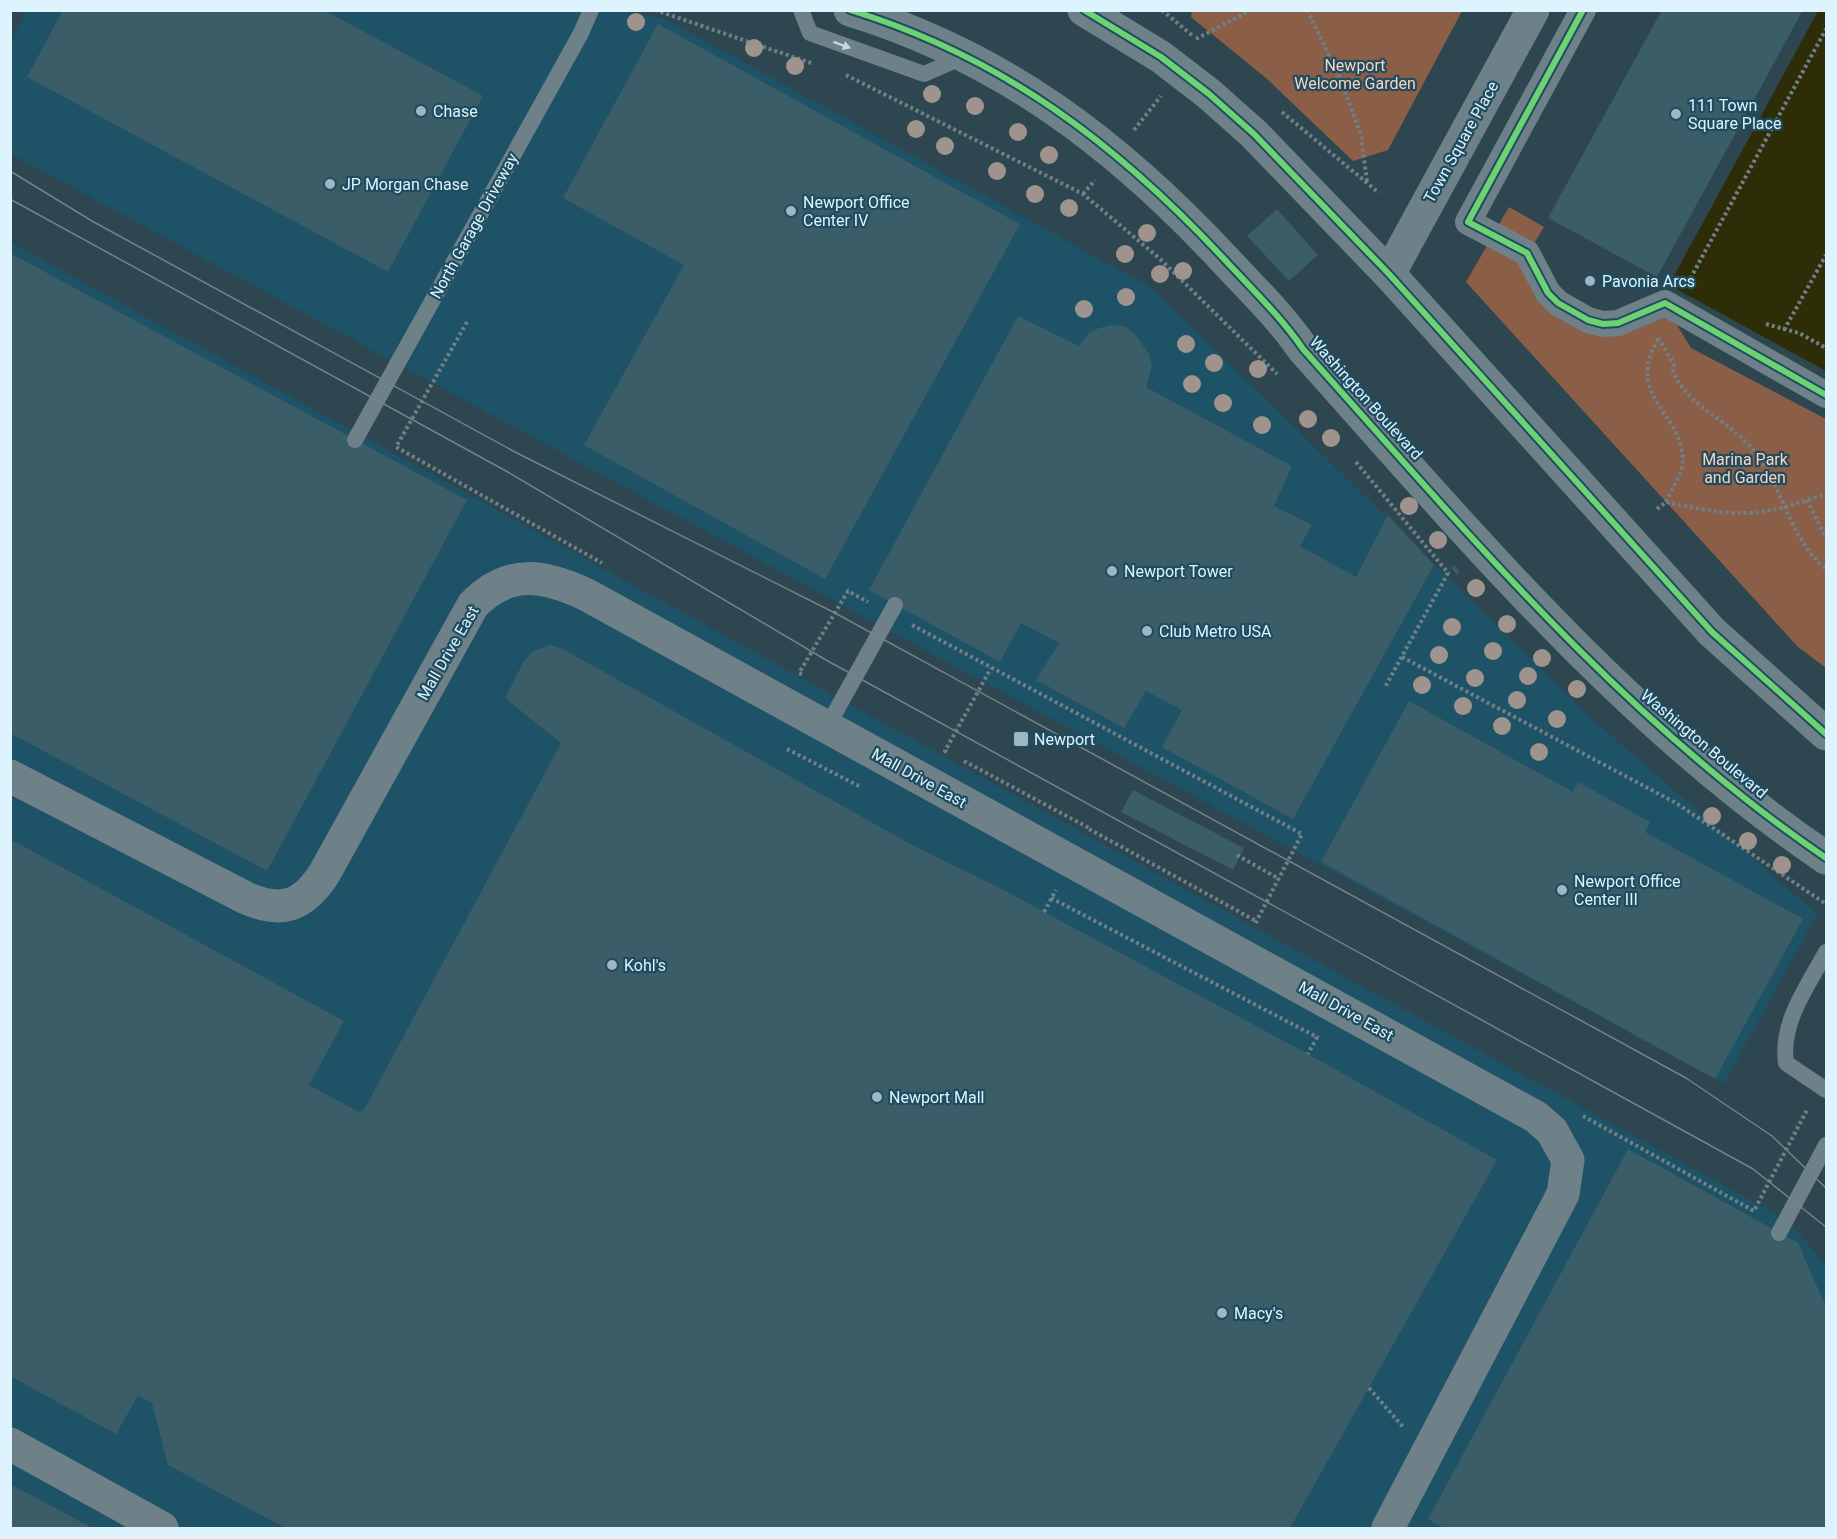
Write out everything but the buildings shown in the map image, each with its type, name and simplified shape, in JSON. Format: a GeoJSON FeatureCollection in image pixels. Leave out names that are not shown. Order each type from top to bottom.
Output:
{"type":"FeatureCollection","features":[{"type":"Feature","properties":{"kind":"street","name":"Washington Boulevard"},"geometry":{"type":"LineString","coordinates":[[850,10],[909,31],[964,56],[1071,120],[1151,184],[1290,329],[1303,349],[1472,537],[1630,700],[1740,795],[1827,858]]}},
{"type":"Feature","properties":{"kind":"street"},"geometry":{"type":"LineString","coordinates":[[1084,10],[1152,51],[1209,94],[1262,142],[1389,274],[1712,632],[1827,734]]}},
{"type":"Feature","properties":{"kind":"street","name":"Town Square Place"},"geometry":{"type":"LineString","coordinates":[[1389,274],[1533,10]]}},
{"type":"Feature","properties":{"kind":"street"},"geometry":{"type":"LineString","coordinates":[[1583,10],[1468,222],[1527,253],[1548,293],[1558,303],[1588,320],[1604,324],[1618,323],[1665,303],[1827,395]]}},
{"type":"Feature","properties":{"kind":"street","name":"Mall Drive East"},"geometry":{"type":"LineString","coordinates":[[10,776],[246,898],[276,907],[290,905],[315,888],[324,874],[473,605],[500,584],[534,578],[552,581],[587,595],[1536,1116],[1552,1131],[1568,1160],[1563,1194],[1389,1528]]}},
{"type":"Feature","properties":{"kind":"street"},"geometry":{"type":"LineString","coordinates":[[10,1444],[162,1528]]}},
{"type":"Feature","properties":{"kind":"lane","name":"North Garage Driveway"},"geometry":{"type":"LineString","coordinates":[[355,440],[581,33],[591,10]]}},
{"type":"Feature","properties":{"kind":"lane"},"geometry":{"type":"LineString","coordinates":[[801,10],[810,33],[924,74],[964,56]]}},
{"type":"Feature","properties":{"kind":"lane"},"geometry":{"type":"LineString","coordinates":[[827,728],[893,609]]}},
{"type":"Feature","properties":{"kind":"lane"},"geometry":{"type":"LineString","coordinates":[[1823,1088],[1786,1063],[1784,1045],[1788,1025],[1827,952]]}},
{"type":"Feature","properties":{"kind":"lane"},"geometry":{"type":"LineString","coordinates":[[1779,1233],[1827,1145]]}},
{"type":"Feature","properties":{"kind":"path"},"geometry":{"type":"LineString","coordinates":[[655,10],[821,66]]}},
{"type":"Feature","properties":{"kind":"path"},"geometry":{"type":"LineString","coordinates":[[1196,39],[1251,10]]}},
{"type":"Feature","properties":{"kind":"path"},"geometry":{"type":"LineString","coordinates":[[1307,10],[1338,73],[1361,135],[1367,183]]}},
{"type":"Feature","properties":{"kind":"path"},"geometry":{"type":"LineString","coordinates":[[1699,286],[1689,281],[1827,28]]}},
{"type":"Feature","properties":{"kind":"path"},"geometry":{"type":"LineString","coordinates":[[843,74],[1083,194],[1159,258],[1278,374]]}},
{"type":"Feature","properties":{"kind":"path"},"geometry":{"type":"LineString","coordinates":[[1132,133],[1163,93]]}},
{"type":"Feature","properties":{"kind":"path"},"geometry":{"type":"LineString","coordinates":[[1083,194],[1098,177]]}},
{"type":"Feature","properties":{"kind":"path"},"geometry":{"type":"LineString","coordinates":[[1784,330],[1827,255]]}},
{"type":"Feature","properties":{"kind":"path"},"geometry":{"type":"LineString","coordinates":[[1760,320],[1784,330],[1800,333],[1827,348]]}},
{"type":"Feature","properties":{"kind":"path"},"geometry":{"type":"LineString","coordinates":[[467,322],[396,447],[609,566]]}},
{"type":"Feature","properties":{"kind":"path"},"geometry":{"type":"LineString","coordinates":[[1657,509],[1666,502],[1680,475],[1683,460],[1678,441],[1651,393],[1647,380],[1648,357],[1658,339],[1674,364],[1673,373],[1686,394],[1700,408],[1746,442],[1770,474],[1801,541],[1811,555],[1827,569]]}},
{"type":"Feature","properties":{"kind":"path"},"geometry":{"type":"LineString","coordinates":[[1354,460],[1448,573],[1385,687]]}},
{"type":"Feature","properties":{"kind":"path"},"geometry":{"type":"LineString","coordinates":[[1666,502],[1709,511],[1746,514],[1786,506],[1827,494]]}},
{"type":"Feature","properties":{"kind":"path"},"geometry":{"type":"LineString","coordinates":[[1807,500],[1827,538]]}},
{"type":"Feature","properties":{"kind":"path"},"geometry":{"type":"LineString","coordinates":[[799,673],[848,591],[893,609],[991,668],[1302,834],[1256,921],[1254,932]]}},
{"type":"Feature","properties":{"kind":"path"},"geometry":{"type":"LineString","coordinates":[[1402,657],[1676,803],[1827,904]]}},
{"type":"Feature","properties":{"kind":"path"},"geometry":{"type":"LineString","coordinates":[[789,667],[808,678]]}},
{"type":"Feature","properties":{"kind":"path"},"geometry":{"type":"LineString","coordinates":[[991,668],[945,751],[1256,921]]}},
{"type":"Feature","properties":{"kind":"path"},"geometry":{"type":"LineString","coordinates":[[1084,838],[1089,828]]}},
{"type":"Feature","properties":{"kind":"path"},"geometry":{"type":"LineString","coordinates":[[1236,855],[1279,879]]}},
{"type":"Feature","properties":{"kind":"path"},"geometry":{"type":"LineString","coordinates":[[1044,912],[1056,889]]}},
{"type":"Feature","properties":{"kind":"path"},"geometry":{"type":"LineString","coordinates":[[1051,898],[1317,1038],[1308,1054]]}},
{"type":"Feature","properties":{"kind":"path"},"geometry":{"type":"LineString","coordinates":[[1577,1112],[1754,1211],[1823,1088]]}},
{"type":"Feature","properties":{"kind":"shaded area"},"geometry":{"type":"Polygon","coordinates":[[[603,10],[664,18],[1152,288],[1598,724],[1817,914],[1724,1084],[11,154],[11,41],[27,11],[603,10]]]}},
{"type":"Feature","properties":{"kind":"shaded area"},"geometry":{"type":"Polygon","coordinates":[[[1818,11],[1826,11],[1826,371],[1669,285],[1818,11]]]}},
{"type":"Feature","properties":{"kind":"shaded area"},"geometry":{"type":"Polygon","coordinates":[[[10,242],[1787,1220],[1826,1265],[1826,1528],[11,1528],[10,242]]]}},
{"type":"Feature","properties":{"kind":"green space","name":"Newport Welcome Garden"},"geometry":{"type":"Polygon","coordinates":[[[1192,10],[1462,11],[1388,150],[1353,161],[1266,78],[1191,17],[1192,10]]]}},
{"type":"Feature","properties":{"kind":"green space","name":"Marina Park and Garden"},"geometry":{"type":"Polygon","coordinates":[[[1509,207],[1544,227],[1535,242],[1556,283],[1575,303],[1587,308],[1614,313],[1668,310],[1691,348],[1826,419],[1826,668],[1798,647],[1466,282],[1509,207]]]}},
{"type":"Feature","properties":{"kind":"tram line"},"geometry":{"type":"LineString","coordinates":[[10,171],[92,221],[515,452],[835,613],[1686,1078],[1772,1136],[1826,1188]]}},
{"type":"Feature","properties":{"kind":"tram line"},"geometry":{"type":"LineString","coordinates":[[10,199],[506,471],[826,660],[1753,1169],[1826,1227]]}},
{"type":"Feature","properties":{"kind":"cycle path"},"geometry":{"type":"LineString","coordinates":[[850,10],[906,30],[1008,79],[1100,143],[1143,179],[1266,303],[1303,349],[1486,553],[1614,684],[1682,746],[1752,804],[1826,858]]}},
{"type":"Feature","properties":{"kind":"cycle path"},"geometry":{"type":"LineString","coordinates":[[1084,10],[1161,57],[1209,94],[1254,134],[1389,274],[1712,632],[1826,734]]}},
{"type":"Feature","properties":{"kind":"cycle path"},"geometry":{"type":"LineString","coordinates":[[1583,10],[1468,222],[1527,253],[1548,293],[1558,303],[1588,320],[1603,324],[1618,323],[1665,303],[1826,395]]}},
{"type":"Feature","properties":{"kind":"place","name":"Chase"},"geometry":{"type":"Point","coordinates":[421,111]}},
{"type":"Feature","properties":{"kind":"place","name":"111 Town Square Place"},"geometry":{"type":"Point","coordinates":[1676,114]}},
{"type":"Feature","properties":{"kind":"place","name":"JP Morgan Chase"},"geometry":{"type":"Point","coordinates":[330,184]}},
{"type":"Feature","properties":{"kind":"place","name":"Newport Office Center IV"},"geometry":{"type":"Point","coordinates":[791,211]}},
{"type":"Feature","properties":{"kind":"place","name":"Pavonia Arcs"},"geometry":{"type":"Point","coordinates":[1590,281]}},
{"type":"Feature","properties":{"kind":"place","name":"Newport Tower"},"geometry":{"type":"Point","coordinates":[1112,571]}},
{"type":"Feature","properties":{"kind":"place","name":"Club Metro USA"},"geometry":{"type":"Point","coordinates":[1147,631]}},
{"type":"Feature","properties":{"kind":"place","name":"Newport"},"geometry":{"type":"Point","coordinates":[1021,739]}},
{"type":"Feature","properties":{"kind":"place","name":"Newport Office Center III"},"geometry":{"type":"Point","coordinates":[1562,890]}},
{"type":"Feature","properties":{"kind":"place","name":"Kohl's"},"geometry":{"type":"Point","coordinates":[612,965]}},
{"type":"Feature","properties":{"kind":"place","name":"Newport Mall"},"geometry":{"type":"Point","coordinates":[877,1097]}},
{"type":"Feature","properties":{"kind":"place","name":"Macy's"},"geometry":{"type":"Point","coordinates":[1222,1313]}}]}
